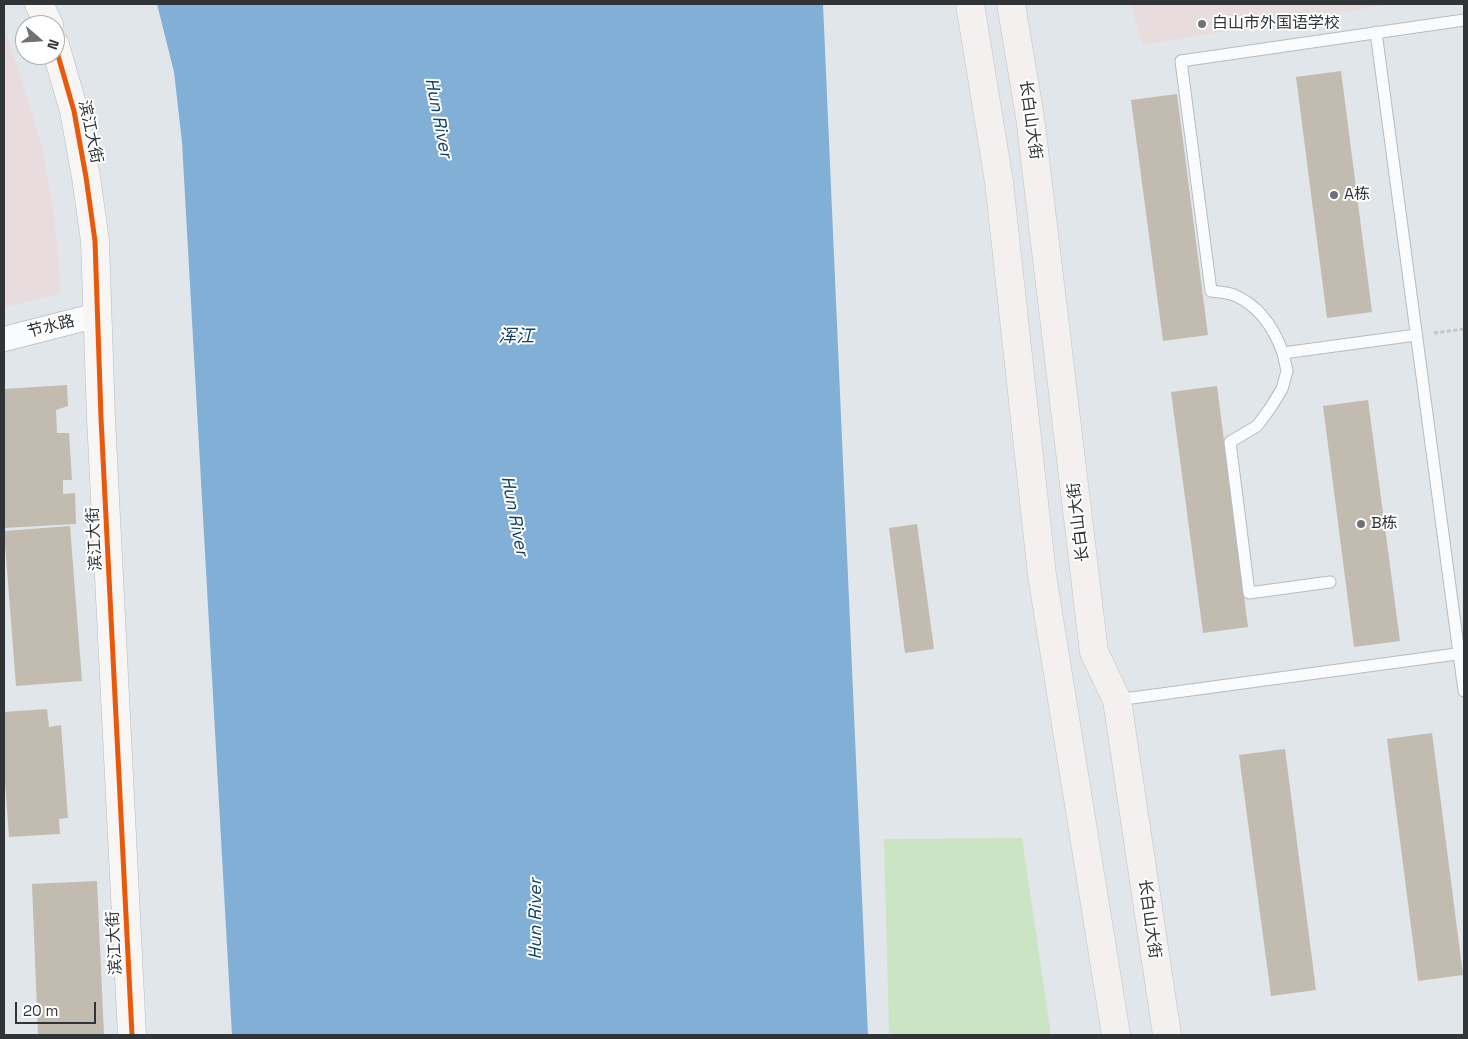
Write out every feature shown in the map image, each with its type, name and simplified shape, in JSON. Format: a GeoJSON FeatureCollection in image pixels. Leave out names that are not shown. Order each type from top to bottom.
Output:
{"type":"FeatureCollection","features":[{"type":"Feature","properties":{"kind":"main road"},"geometry":{"type":"LineString","coordinates":[[970,4],[998,182],[1042,575],[1116,1035]]}},
{"type":"Feature","properties":{"kind":"main road","name":"长白山大街"},"geometry":{"type":"LineString","coordinates":[[1011,4],[1030,118],[1094,652],[1117,700],[1166,1035]]}},
{"type":"Feature","properties":{"kind":"street","name":"滨江大街"},"geometry":{"type":"LineString","coordinates":[[61,65],[74,111],[95,241],[132,1035]]}},
{"type":"Feature","properties":{"kind":"street","name":"节水路"},"geometry":{"type":"LineString","coordinates":[[4,339],[98,315]]}},
{"type":"Feature","properties":{"kind":"lane"},"geometry":{"type":"LineString","coordinates":[[1330,582],[1249,593],[1230,442],[1257,426],[1282,388],[1287,370],[1278,339],[1268,322],[1254,306],[1233,294],[1211,290],[1181,60],[1464,20]]}},
{"type":"Feature","properties":{"kind":"lane"},"geometry":{"type":"LineString","coordinates":[[1376,32],[1461,653],[1464,692]]}},
{"type":"Feature","properties":{"kind":"lane"},"geometry":{"type":"LineString","coordinates":[[1283,353],[1416,335]]}},
{"type":"Feature","properties":{"kind":"lane"},"geometry":{"type":"LineString","coordinates":[[1117,700],[1461,653]]}},
{"type":"Feature","properties":{"kind":"path"},"geometry":{"type":"LineString","coordinates":[[1416,335],[1464,329]]}},
{"type":"Feature","properties":{"kind":"shaded area","name":"白山市外国语学校"},"geometry":{"type":"Polygon","coordinates":[[[1131,4],[1394,4],[1142,45],[1131,4]]]}},
{"type":"Feature","properties":{"kind":"shaded area"},"geometry":{"type":"Polygon","coordinates":[[[4,28],[41,143],[54,212],[61,293],[4,308],[4,28]]]}},
{"type":"Feature","properties":{"kind":"green space"},"geometry":{"type":"Polygon","coordinates":[[[1022,838],[1051,1035],[889,1035],[884,839],[1022,838]]]}},
{"type":"Feature","properties":{"kind":"water","name":"浑江"},"geometry":{"type":"Polygon","coordinates":[[[157,4],[823,4],[868,1035],[232,1035],[182,142],[174,72],[157,4]]]}},
{"type":"Feature","properties":{"kind":"building","name":"A栋"},"geometry":{"type":"Polygon","coordinates":[[[1341,71],[1372,312],[1327,318],[1296,77],[1341,71]]]}},
{"type":"Feature","properties":{"kind":"building"},"geometry":{"type":"Polygon","coordinates":[[[1177,94],[1208,335],[1163,341],[1131,100],[1177,94]]]}},
{"type":"Feature","properties":{"kind":"building"},"geometry":{"type":"Polygon","coordinates":[[[67,385],[68,406],[56,410],[57,433],[69,433],[72,480],[63,480],[63,494],[75,493],[76,524],[4,528],[4,389],[67,385]]]}},
{"type":"Feature","properties":{"kind":"building"},"geometry":{"type":"Polygon","coordinates":[[[1217,386],[1248,627],[1203,633],[1171,392],[1217,386]]]}},
{"type":"Feature","properties":{"kind":"building","name":"B栋"},"geometry":{"type":"Polygon","coordinates":[[[1368,400],[1400,641],[1354,647],[1323,406],[1368,400]]]}},
{"type":"Feature","properties":{"kind":"building"},"geometry":{"type":"Polygon","coordinates":[[[917,524],[934,649],[905,653],[889,528],[917,524]]]}},
{"type":"Feature","properties":{"kind":"building"},"geometry":{"type":"Polygon","coordinates":[[[70,526],[82,681],[16,686],[4,531],[70,526]]]}},
{"type":"Feature","properties":{"kind":"building"},"geometry":{"type":"Polygon","coordinates":[[[47,709],[49,727],[61,725],[68,818],[59,819],[60,834],[9,837],[4,768],[4,712],[47,709]]]}},
{"type":"Feature","properties":{"kind":"building"},"geometry":{"type":"Polygon","coordinates":[[[1432,733],[1463,975],[1418,981],[1387,739],[1432,733]]]}},
{"type":"Feature","properties":{"kind":"building"},"geometry":{"type":"Polygon","coordinates":[[[1285,749],[1316,990],[1271,996],[1239,755],[1285,749]]]}},
{"type":"Feature","properties":{"kind":"building"},"geometry":{"type":"Polygon","coordinates":[[[97,881],[104,1035],[38,1035],[32,884],[97,881]]]}},
{"type":"Feature","properties":{"kind":"cycle path"},"geometry":{"type":"LineString","coordinates":[[61,65],[74,111],[95,241],[101,418],[132,1035]]}},
{"type":"Feature","properties":{"kind":"place","name":"白山市外国语学校"},"geometry":{"type":"Point","coordinates":[1202,24]}},
{"type":"Feature","properties":{"kind":"place","name":"A栋"},"geometry":{"type":"Point","coordinates":[1334,195]}},
{"type":"Feature","properties":{"kind":"place","name":"B栋"},"geometry":{"type":"Point","coordinates":[1361,524]}},
{"type":"Feature","properties":{"kind":"water label","name":"Hun River"},"geometry":{"type":"Point","coordinates":[438,118]}},
{"type":"Feature","properties":{"kind":"water label","name":"Hun River"},"geometry":{"type":"Point","coordinates":[514,516]}},
{"type":"Feature","properties":{"kind":"water label","name":"Hun River"},"geometry":{"type":"Point","coordinates":[536,919]}}]}
